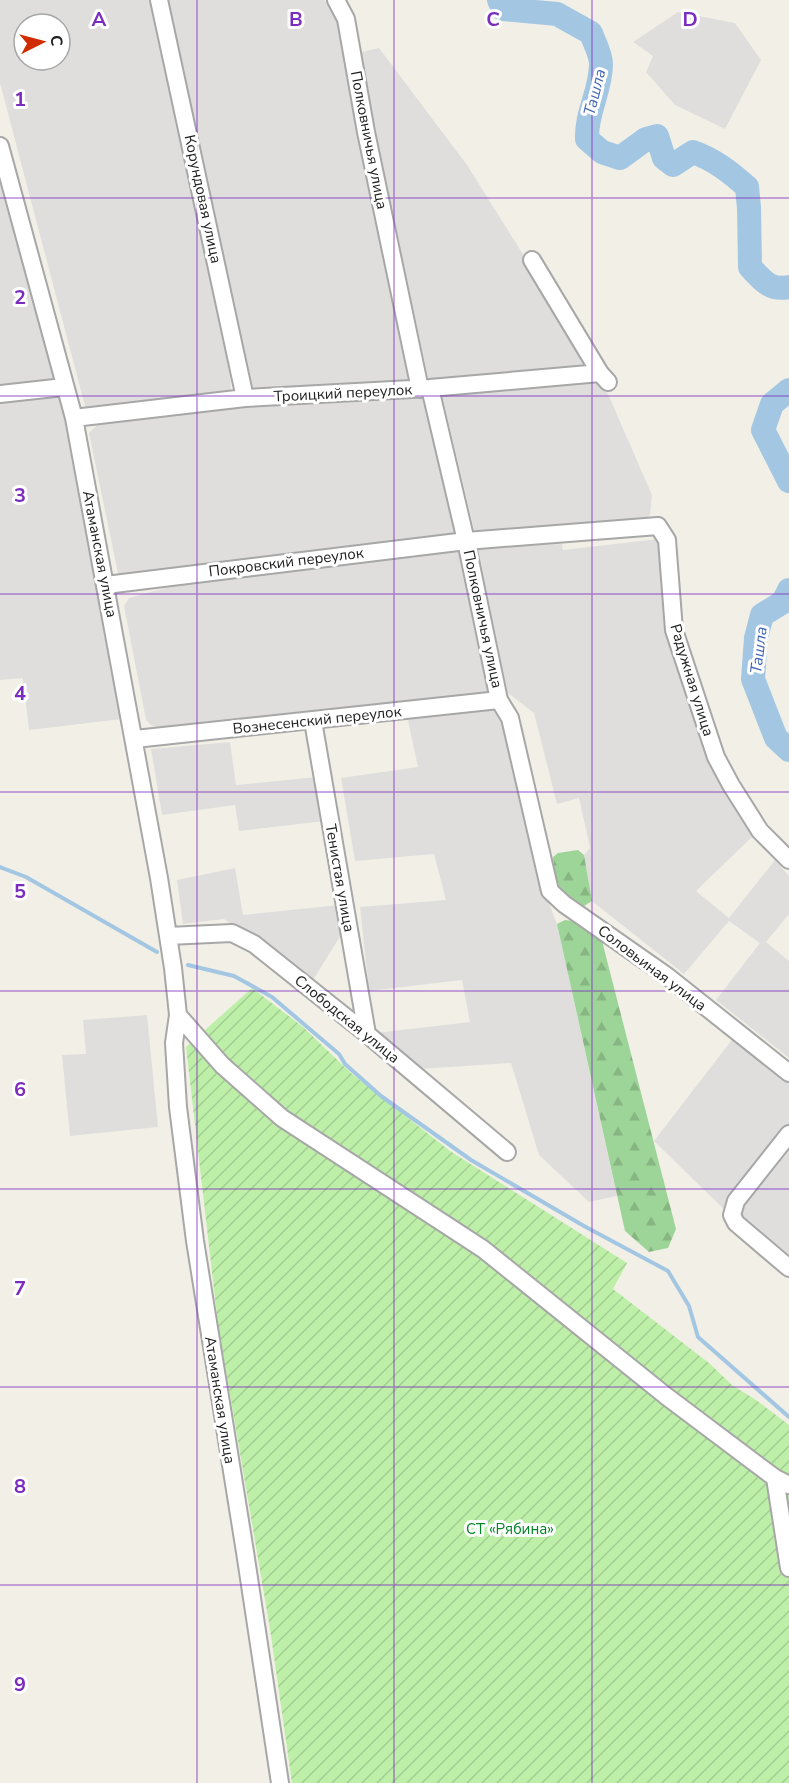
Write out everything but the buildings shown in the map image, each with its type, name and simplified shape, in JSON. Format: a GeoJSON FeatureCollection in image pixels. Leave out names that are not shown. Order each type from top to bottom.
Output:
{"type":"FeatureCollection","features":[{"type":"Feature","properties":{"kind":"street","name":"Корундовая улица"},"geometry":{"type":"LineString","coordinates":[[159,0],[245,398]]}},
{"type":"Feature","properties":{"kind":"street","name":"Полковничья улица"},"geometry":{"type":"LineString","coordinates":[[336,0],[346,19],[366,132],[425,388],[466,541],[499,700],[510,718],[540,848]]}},
{"type":"Feature","properties":{"kind":"street","name":"Атаманская улица"},"geometry":{"type":"LineString","coordinates":[[0,146],[74,418],[135,739],[173,968],[178,1015],[174,1042],[178,1107],[195,1241],[280,1783]]}},
{"type":"Feature","properties":{"kind":"street","name":"Троицкий переулок"},"geometry":{"type":"LineString","coordinates":[[74,418],[245,398],[604,378],[532,260]]}},
{"type":"Feature","properties":{"kind":"street"},"geometry":{"type":"LineString","coordinates":[[0,394],[64,387]]}},
{"type":"Feature","properties":{"kind":"street","name":"Радужная улица"},"geometry":{"type":"LineString","coordinates":[[466,541],[658,526],[667,540],[674,630],[716,757],[730,785],[760,831],[789,860]]}},
{"type":"Feature","properties":{"kind":"street","name":"Покровский переулок"},"geometry":{"type":"LineString","coordinates":[[106,585],[466,541]]}},
{"type":"Feature","properties":{"kind":"street","name":"Вознесенский переулок"},"geometry":{"type":"LineString","coordinates":[[135,739],[499,700]]}},
{"type":"Feature","properties":{"kind":"street","name":"Тенистая улица"},"geometry":{"type":"LineString","coordinates":[[313,721],[367,1034]]}},
{"type":"Feature","properties":{"kind":"street","name":"Соловьиная улица"},"geometry":{"type":"LineString","coordinates":[[540,848],[550,891],[564,904],[667,976],[789,1073]]}},
{"type":"Feature","properties":{"kind":"street","name":"Слободская улица"},"geometry":{"type":"LineString","coordinates":[[168,936],[232,933],[254,944],[367,1034],[507,1152]]}},
{"type":"Feature","properties":{"kind":"street"},"geometry":{"type":"LineString","coordinates":[[178,1015],[222,1065],[282,1118],[483,1249],[666,1396],[782,1482],[789,1568]]}},
{"type":"Feature","properties":{"kind":"street"},"geometry":{"type":"LineString","coordinates":[[789,1134],[736,1201],[732,1215],[736,1223],[789,1268]]}},
{"type":"Feature","properties":{"kind":"shaded area"},"geometry":{"type":"Polygon","coordinates":[[[0,0],[149,0],[174,94],[208,268],[229,343],[231,396],[88,409],[85,406],[0,83],[0,0]]]}},
{"type":"Feature","properties":{"kind":"shaded area"},"geometry":{"type":"Polygon","coordinates":[[[163,0],[324,0],[335,9],[345,27],[416,384],[245,394],[163,0]]]}},
{"type":"Feature","properties":{"kind":"shaded area"},"geometry":{"type":"Polygon","coordinates":[[[678,12],[735,23],[761,60],[725,129],[675,105],[646,72],[653,56],[633,42],[678,12]]]}},
{"type":"Feature","properties":{"kind":"shaded area"},"geometry":{"type":"Polygon","coordinates":[[[379,48],[467,165],[593,366],[429,382],[358,53],[379,48]]]}},
{"type":"Feature","properties":{"kind":"shaded area"},"geometry":{"type":"Polygon","coordinates":[[[0,171],[66,418],[122,719],[29,730],[23,678],[0,680],[0,171]]]}},
{"type":"Feature","properties":{"kind":"shaded area"},"geometry":{"type":"Polygon","coordinates":[[[601,378],[652,495],[650,515],[642,522],[475,533],[442,395],[601,378]]]}},
{"type":"Feature","properties":{"kind":"shaded area"},"geometry":{"type":"Polygon","coordinates":[[[421,395],[431,405],[461,516],[455,538],[123,578],[118,573],[89,433],[97,425],[108,421],[259,406],[421,395]]]}},
{"type":"Feature","properties":{"kind":"shaded area"},"geometry":{"type":"Polygon","coordinates":[[[658,539],[663,553],[671,635],[755,834],[696,891],[729,918],[775,860],[789,876],[789,914],[766,942],[789,961],[789,1058],[716,1000],[760,943],[729,921],[684,974],[592,901],[584,855],[590,848],[579,798],[557,804],[534,713],[508,693],[476,547],[562,544],[563,550],[658,539]]]}},
{"type":"Feature","properties":{"kind":"shaded area"},"geometry":{"type":"Polygon","coordinates":[[[464,550],[493,697],[175,730],[152,726],[146,720],[124,606],[129,598],[187,582],[352,560],[464,550]]]}},
{"type":"Feature","properties":{"kind":"shaded area"},"geometry":{"type":"Polygon","coordinates":[[[494,707],[505,719],[546,896],[557,924],[617,1196],[589,1202],[539,1155],[511,1063],[419,1069],[376,1033],[470,1022],[462,980],[369,991],[360,907],[446,900],[434,854],[355,861],[341,778],[418,767],[407,716],[494,707]]]}},
{"type":"Feature","properties":{"kind":"shaded area"},"geometry":{"type":"Polygon","coordinates":[[[230,742],[236,785],[317,777],[325,821],[239,831],[235,805],[162,815],[151,749],[230,742]]]}},
{"type":"Feature","properties":{"kind":"shaded area"},"geometry":{"type":"Polygon","coordinates":[[[235,868],[243,915],[339,905],[344,930],[313,980],[224,919],[183,924],[177,880],[235,868]]]}},
{"type":"Feature","properties":{"kind":"shaded area"},"geometry":{"type":"Polygon","coordinates":[[[147,1015],[158,1127],[70,1136],[62,1055],[86,1054],[83,1020],[147,1015]]]}},
{"type":"Feature","properties":{"kind":"shaded area"},"geometry":{"type":"Polygon","coordinates":[[[734,1037],[789,1082],[789,1264],[741,1226],[654,1141],[734,1037]]]}},
{"type":"Feature","properties":{"kind":"green space"},"geometry":{"type":"Polygon","coordinates":[[[578,850],[584,855],[592,901],[584,906],[560,888],[557,883],[553,857],[558,853],[578,850]]]}},
{"type":"Feature","properties":{"kind":"green space"},"geometry":{"type":"Polygon","coordinates":[[[565,920],[580,922],[601,937],[676,1229],[668,1248],[649,1252],[625,1231],[557,924],[565,920]]]}},
{"type":"Feature","properties":{"kind":"green space","name":"СТ «Рябина»"},"geometry":{"type":"Polygon","coordinates":[[[252,988],[303,1027],[351,1073],[450,1151],[627,1263],[613,1289],[709,1363],[732,1385],[789,1425],[789,1783],[292,1783],[270,1629],[218,1324],[186,1047],[252,988]]]}},
{"type":"Feature","properties":{"kind":"waterway","name":"Ташла"},"geometry":{"type":"LineString","coordinates":[[499,0],[503,9],[557,14],[591,33],[601,64],[599,83],[587,129],[587,139],[602,152],[620,158],[646,139],[657,136],[664,158],[673,165],[693,152],[722,167],[747,187],[750,267],[771,286],[789,287]]}},
{"type":"Feature","properties":{"kind":"waterway","name":"Ташла"},"geometry":{"type":"LineString","coordinates":[[789,390],[772,404],[763,430],[789,481]]}},
{"type":"Feature","properties":{"kind":"waterway","name":"Ташла"},"geometry":{"type":"LineString","coordinates":[[789,590],[783,602],[762,615],[756,638],[753,679],[776,738],[789,750]]}},
{"type":"Feature","properties":{"kind":"waterway"},"geometry":{"type":"LineString","coordinates":[[0,867],[26,877],[157,952]]}},
{"type":"Feature","properties":{"kind":"waterway"},"geometry":{"type":"LineString","coordinates":[[188,965],[234,976],[272,997],[339,1054],[345,1064],[381,1096],[471,1160],[584,1226],[668,1271],[689,1306],[698,1337],[789,1417]]}}]}
